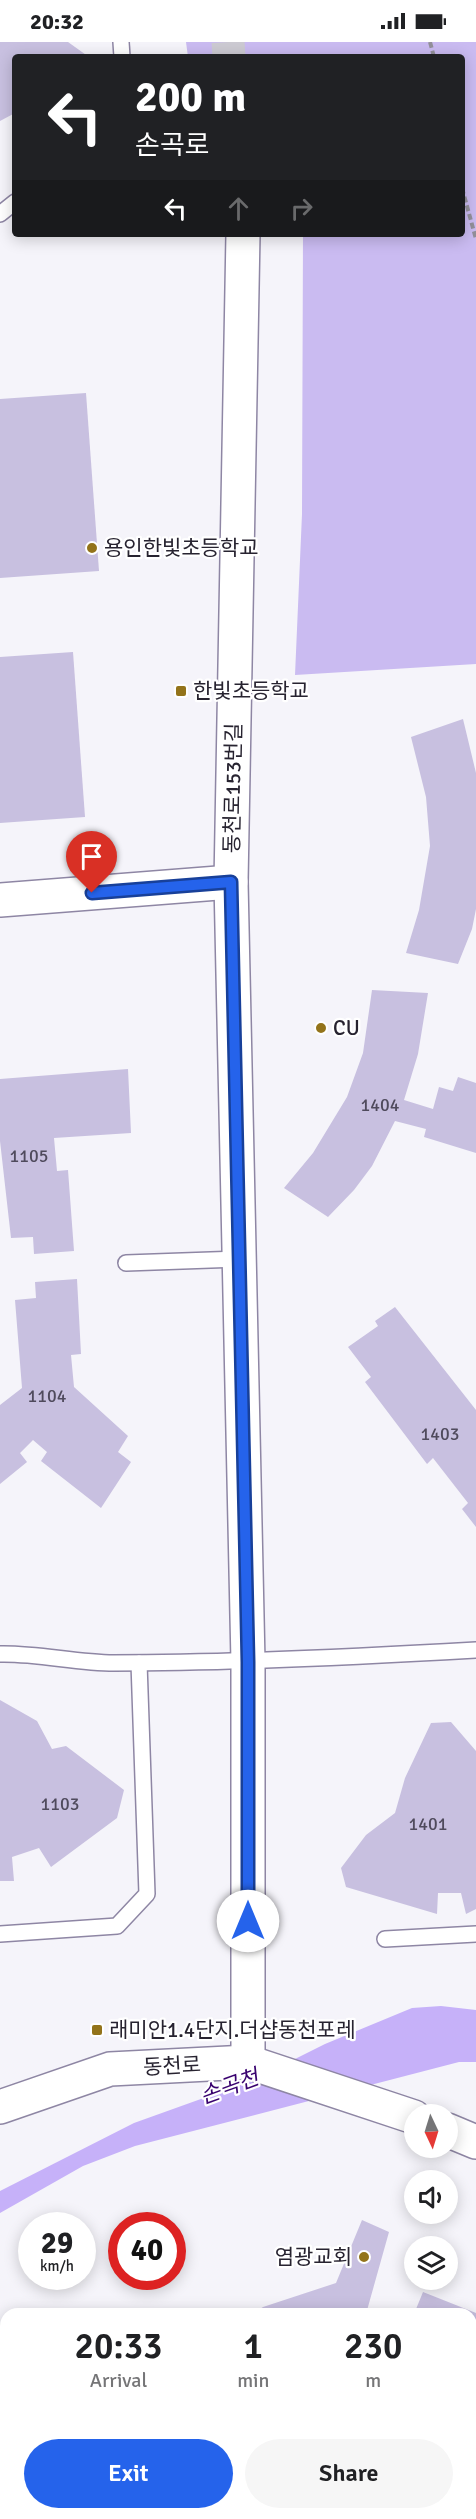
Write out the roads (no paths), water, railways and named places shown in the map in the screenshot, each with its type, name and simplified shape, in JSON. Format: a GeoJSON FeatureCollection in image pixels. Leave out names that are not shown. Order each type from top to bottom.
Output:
{"type":"FeatureCollection","features":[{"type":"Feature","properties":{"kind":"street","name":"동천로153번길"},"geometry":{"type":"LineString","coordinates":[[243,237],[231,882],[248,1662],[248,2062]]}},
{"type":"Feature","properties":{"kind":"street"},"geometry":{"type":"LineString","coordinates":[[0,900],[231,882]]}},
{"type":"Feature","properties":{"kind":"street","name":"동천로"},"geometry":{"type":"LineString","coordinates":[[0,2107],[110,2069],[248,2062],[404,2113]]}},
{"type":"Feature","properties":{"kind":"street"},"geometry":{"type":"LineString","coordinates":[[458,2135],[476,2142]]}},
{"type":"Feature","properties":{"kind":"lane"},"geometry":{"type":"LineString","coordinates":[[0,214],[12,204]]}},
{"type":"Feature","properties":{"kind":"lane"},"geometry":{"type":"LineString","coordinates":[[126,1263],[239,1259]]}},
{"type":"Feature","properties":{"kind":"lane"},"geometry":{"type":"LineString","coordinates":[[0,1654],[22,1653],[95,1663],[139,1663],[248,1662],[476,1650]]}},
{"type":"Feature","properties":{"kind":"lane"},"geometry":{"type":"LineString","coordinates":[[0,1934],[117,1926],[147,1894],[139,1663]]}},
{"type":"Feature","properties":{"kind":"lane"},"geometry":{"type":"LineString","coordinates":[[385,1939],[476,1934]]}},
{"type":"Feature","properties":{"kind":"tunnel"},"geometry":{"type":"LineString","coordinates":[[228,42],[229,54]]}},
{"type":"Feature","properties":{"kind":"place","name":"용인한빛초등학교"},"geometry":{"type":"Point","coordinates":[92,548]}},
{"type":"Feature","properties":{"kind":"place","name":"한빛초등학교"},"geometry":{"type":"Point","coordinates":[181,691]}},
{"type":"Feature","properties":{"kind":"place","name":"CU"},"geometry":{"type":"Point","coordinates":[321,1028]}},
{"type":"Feature","properties":{"kind":"place","name":"래미안1.4단지.더샵동천포레"},"geometry":{"type":"Point","coordinates":[97,2030]}},
{"type":"Feature","properties":{"kind":"place","name":"염광교회"},"geometry":{"type":"Point","coordinates":[364,2257]}},
{"type":"Feature","properties":{"kind":"water label","name":"손곡천"},"geometry":{"type":"Point","coordinates":[229,2086]}}]}
